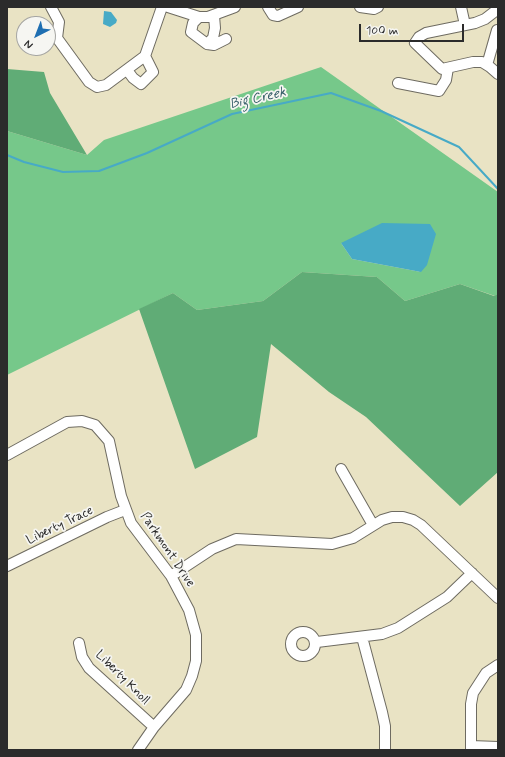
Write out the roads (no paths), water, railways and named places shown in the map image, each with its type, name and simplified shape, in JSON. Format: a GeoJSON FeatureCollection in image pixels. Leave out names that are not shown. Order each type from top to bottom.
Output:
{"type":"FeatureCollection","features":[{"type":"Feature","properties":{"kind":"street"},"geometry":{"type":"LineString","coordinates":[[51,7],[59,22],[57,38],[92,85],[97,87],[106,86],[145,56],[162,7]]}},
{"type":"Feature","properties":{"kind":"street"},"geometry":{"type":"LineString","coordinates":[[168,7],[199,17],[214,16],[235,7]]}},
{"type":"Feature","properties":{"kind":"street"},"geometry":{"type":"LineString","coordinates":[[268,7],[273,15],[278,16],[298,7]]}},
{"type":"Feature","properties":{"kind":"street"},"geometry":{"type":"LineString","coordinates":[[360,7],[374,10],[378,7]]}},
{"type":"Feature","properties":{"kind":"street"},"geometry":{"type":"LineString","coordinates":[[461,7],[465,25]]}},
{"type":"Feature","properties":{"kind":"street"},"geometry":{"type":"LineString","coordinates":[[498,9],[485,19],[465,25],[426,33],[419,37],[415,43],[442,69],[473,62],[482,62],[498,74]]}},
{"type":"Feature","properties":{"kind":"street"},"geometry":{"type":"LineString","coordinates":[[207,44],[212,38],[215,28],[214,16]]}},
{"type":"Feature","properties":{"kind":"street"},"geometry":{"type":"LineString","coordinates":[[199,17],[193,23],[192,32],[207,44],[214,45],[226,39]]}},
{"type":"Feature","properties":{"kind":"street"},"geometry":{"type":"LineString","coordinates":[[485,19],[498,30],[487,65]]}},
{"type":"Feature","properties":{"kind":"street"},"geometry":{"type":"LineString","coordinates":[[127,70],[133,78],[141,84],[153,72],[145,56]]}},
{"type":"Feature","properties":{"kind":"street"},"geometry":{"type":"LineString","coordinates":[[398,83],[439,91],[446,80],[448,68]]}},
{"type":"Feature","properties":{"kind":"street","name":"Parkmont Drive"},"geometry":{"type":"LineString","coordinates":[[7,454],[67,422],[82,421],[95,425],[109,441],[125,510],[141,537],[171,576],[194,620],[196,635],[196,661],[186,690],[154,727],[138,750]]}},
{"type":"Feature","properties":{"kind":"street"},"geometry":{"type":"LineString","coordinates":[[341,469],[373,525]]}},
{"type":"Feature","properties":{"kind":"street","name":"Liberty Trace"},"geometry":{"type":"LineString","coordinates":[[7,566],[107,517],[125,510]]}},
{"type":"Feature","properties":{"kind":"street"},"geometry":{"type":"LineString","coordinates":[[171,576],[212,549],[236,539],[332,544],[353,538],[382,520],[392,517],[403,517],[412,520],[498,598]]}},
{"type":"Feature","properties":{"kind":"street"},"geometry":{"type":"LineString","coordinates":[[316,642],[382,634],[398,628],[447,596],[472,573]]}},
{"type":"Feature","properties":{"kind":"street"},"geometry":{"type":"LineString","coordinates":[[362,637],[385,726],[385,750]]}},
{"type":"Feature","properties":{"kind":"street","name":"Liberty Knoll"},"geometry":{"type":"LineString","coordinates":[[79,643],[82,657],[89,668],[154,727]]}},
{"type":"Feature","properties":{"kind":"street"},"geometry":{"type":"LineString","coordinates":[[498,664],[486,673],[473,694],[471,704],[471,748],[498,747]]}},
{"type":"Feature","properties":{"kind":"water"},"geometry":{"type":"Polygon","coordinates":[[[104,11],[111,12],[117,20],[116,23],[110,27],[103,24],[104,11]]]}},
{"type":"Feature","properties":{"kind":"water"},"geometry":{"type":"Polygon","coordinates":[[[382,223],[430,224],[436,234],[427,265],[421,272],[352,259],[341,243],[382,223]]]}},
{"type":"Feature","properties":{"kind":"waterway","name":"Big Creek"},"geometry":{"type":"LineString","coordinates":[[7,155],[24,162],[63,172],[99,171],[147,153],[232,114],[331,93],[381,111],[459,147],[498,189]]}}]}
